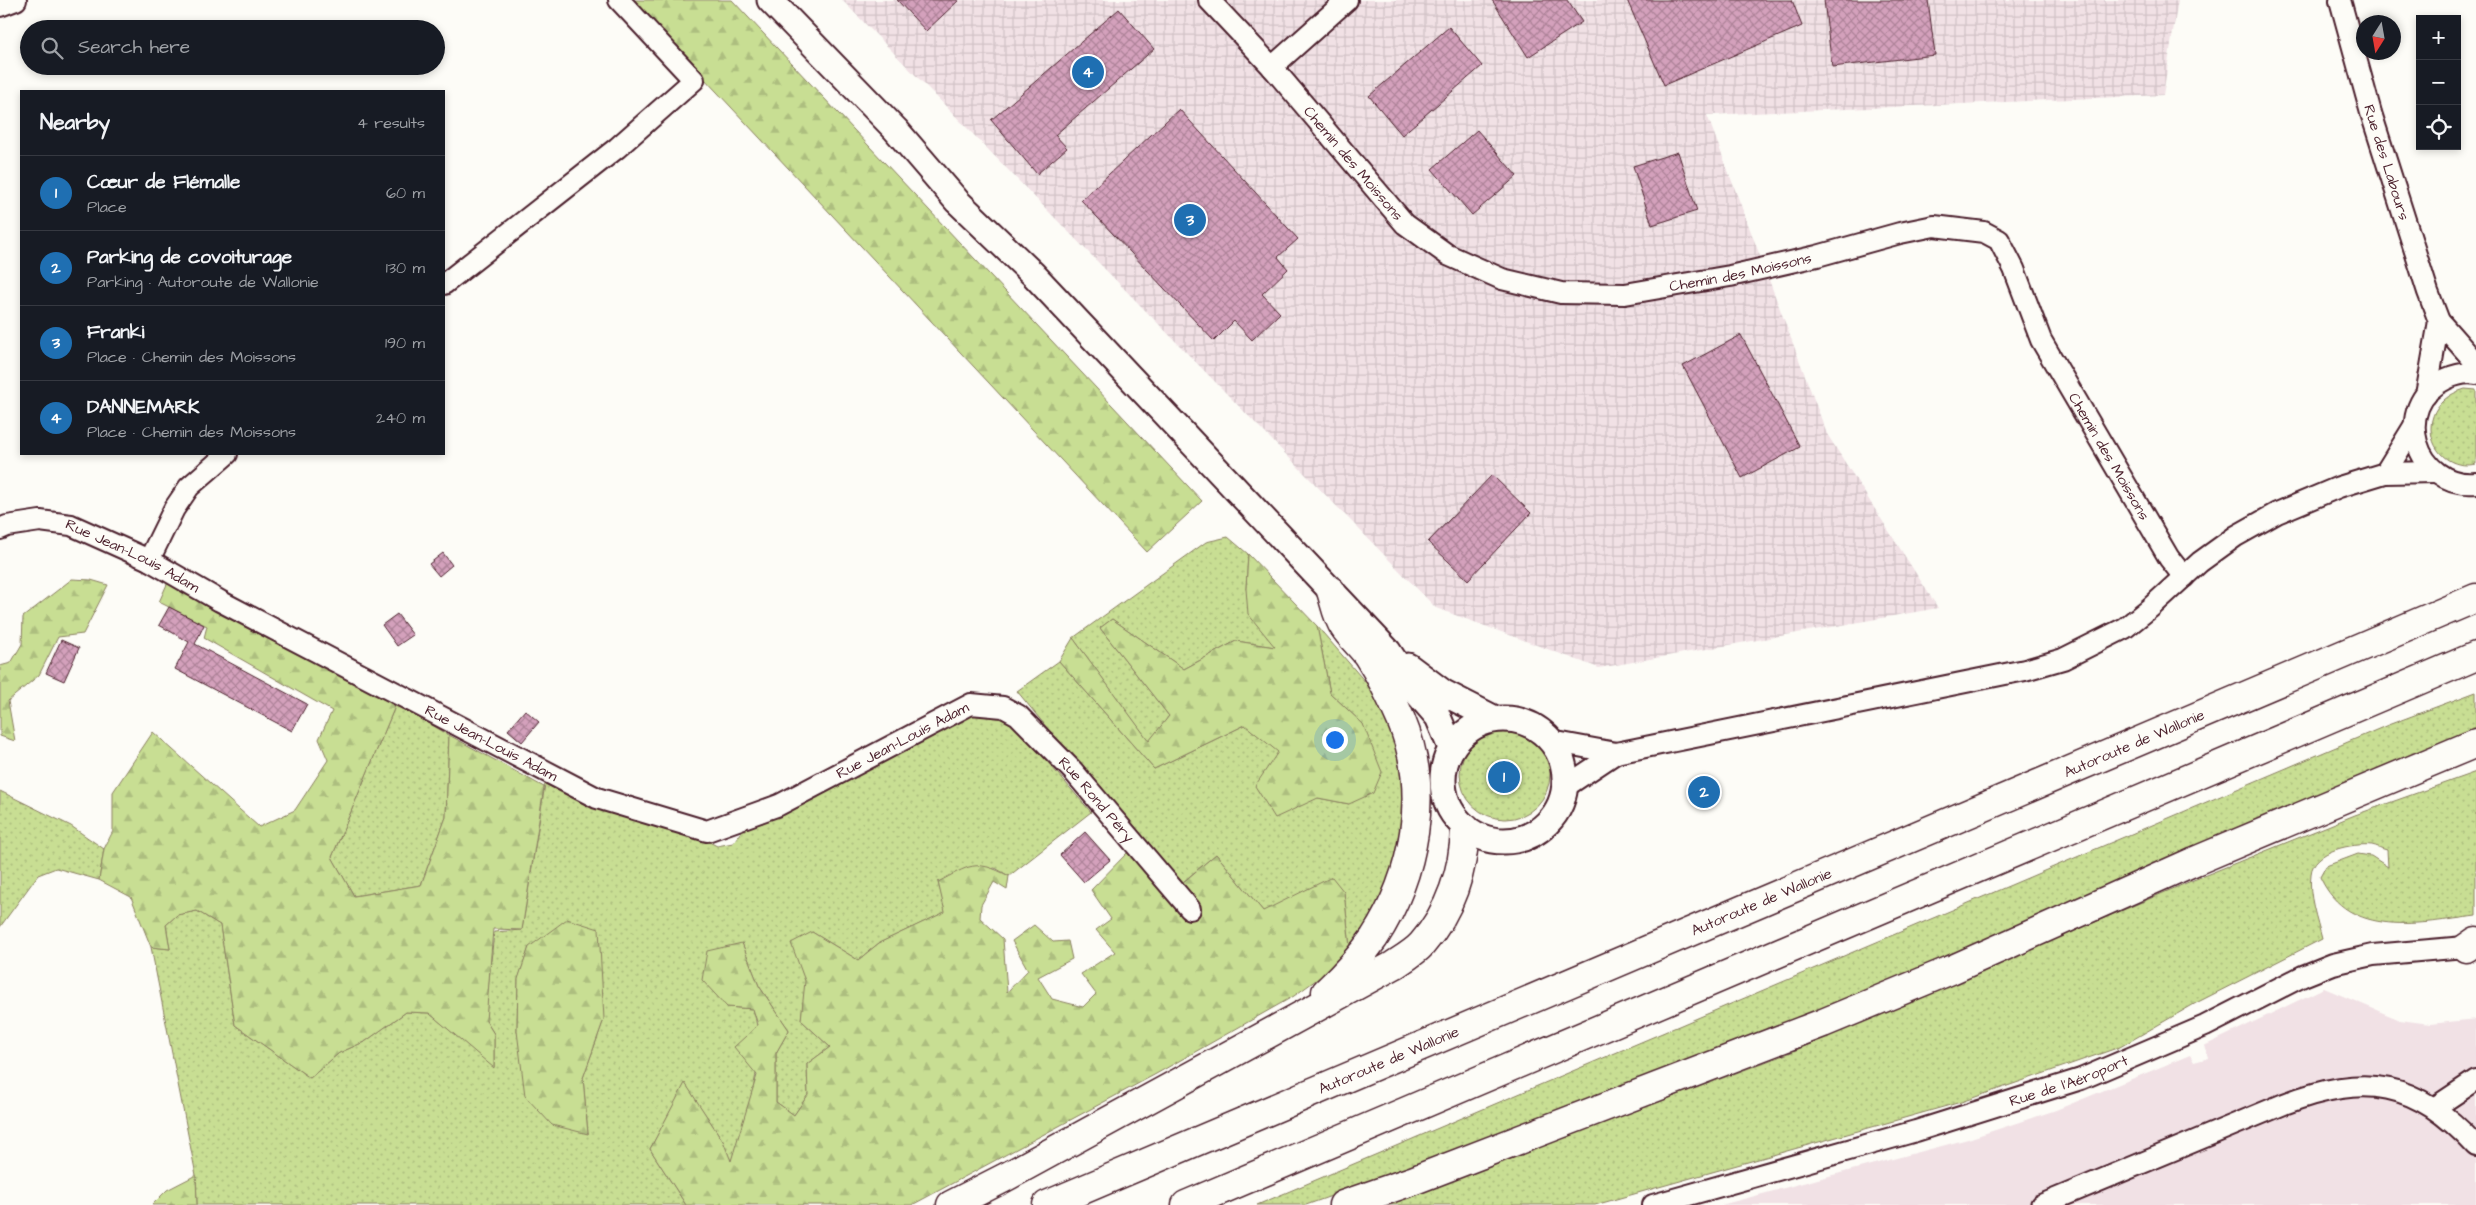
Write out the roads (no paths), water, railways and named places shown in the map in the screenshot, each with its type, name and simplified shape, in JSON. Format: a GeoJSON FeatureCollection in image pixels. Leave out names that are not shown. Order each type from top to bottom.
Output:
{"type":"FeatureCollection","features":[{"type":"Feature","properties":{"kind":"highway"},"geometry":{"type":"LineString","coordinates":[[1281,1026],[1325,993],[1353,965],[1374,938],[1389,912],[1400,885],[1412,848],[1418,803],[1413,758],[1402,721],[1367,655],[1343,626],[1331,591]]}},
{"type":"Feature","properties":{"kind":"highway","name":"Autoroute de Wallonie"},"geometry":{"type":"LineString","coordinates":[[1047,1205],[2476,598]]}},
{"type":"Feature","properties":{"kind":"highway"},"geometry":{"type":"LineString","coordinates":[[1186,1205],[2476,656]]}},
{"type":"Feature","properties":{"kind":"highway"},"geometry":{"type":"LineString","coordinates":[[1343,1205],[1412,1181],[1832,1019],[1951,970],[2194,861],[2476,743]]}},
{"type":"Feature","properties":{"kind":"highway"},"geometry":{"type":"LineString","coordinates":[[2419,766],[2476,758]]}},
{"type":"Feature","properties":{"kind":"highway"},"geometry":{"type":"LineString","coordinates":[[951,1205],[1004,1178],[1394,965],[1421,946],[1441,918],[1454,888],[1464,855],[1465,828]]}},
{"type":"Feature","properties":{"kind":"main road"},"geometry":{"type":"LineString","coordinates":[[770,0],[896,130],[957,201],[1033,274],[1388,651],[1444,694],[1495,719]]}},
{"type":"Feature","properties":{"kind":"main road"},"geometry":{"type":"LineString","coordinates":[[1388,651],[1412,687],[1438,717],[1451,748]]}},
{"type":"Feature","properties":{"kind":"main road"},"geometry":{"type":"LineString","coordinates":[[1495,719],[1513,719],[1530,724],[1545,734],[1551,741],[1563,764],[1565,787],[1558,809],[1550,821],[1538,831],[1524,838],[1509,841],[1493,840],[1478,836],[1465,828],[1451,812],[1443,791],[1443,769],[1451,748],[1469,729],[1495,719]]}},
{"type":"Feature","properties":{"kind":"street"},"geometry":{"type":"LineString","coordinates":[[0,6],[16,0]]}},
{"type":"Feature","properties":{"kind":"street"},"geometry":{"type":"LineString","coordinates":[[445,283],[617,148],[694,80],[619,0]]}},
{"type":"Feature","properties":{"kind":"street","name":"Chemin des Moissons"},"geometry":{"type":"LineString","coordinates":[[1209,0],[1272,67],[1405,224],[1457,259],[1502,279],[1553,291],[1625,294],[1684,286],[1817,256],[1900,232],[1934,226],[1984,232],[1999,240],[2014,268],[2041,340],[2169,558],[2184,577]]}},
{"type":"Feature","properties":{"kind":"street"},"geometry":{"type":"LineString","coordinates":[[1272,67],[1347,0]]}},
{"type":"Feature","properties":{"kind":"street","name":"Rue des Labours"},"geometry":{"type":"LineString","coordinates":[[2340,0],[2371,112],[2439,322],[2476,363]]}},
{"type":"Feature","properties":{"kind":"street","name":"Rue des Labours"},"geometry":{"type":"LineString","coordinates":[[2426,395],[2439,322]]}},
{"type":"Feature","properties":{"kind":"street"},"geometry":{"type":"LineString","coordinates":[[2385,473],[2414,426],[2417,410],[2426,395],[2439,383],[2454,376],[2476,374]]}},
{"type":"Feature","properties":{"kind":"street"},"geometry":{"type":"LineString","coordinates":[[2414,426],[2423,460],[2435,472],[2450,480],[2466,484],[2476,483]]}},
{"type":"Feature","properties":{"kind":"street"},"geometry":{"type":"LineString","coordinates":[[149,560],[174,509],[189,487],[226,455]]}},
{"type":"Feature","properties":{"kind":"street"},"geometry":{"type":"LineString","coordinates":[[1551,741],[1616,753],[2025,670],[2063,659],[2125,628],[2184,577],[2236,536],[2277,513],[2339,487],[2385,473],[2435,472]]}},
{"type":"Feature","properties":{"kind":"street","name":"Rue Jean-Louis Adam"},"geometry":{"type":"LineString","coordinates":[[0,529],[40,520],[71,524],[149,560],[220,601],[597,798],[707,831],[779,805],[971,704],[990,705]]}},
{"type":"Feature","properties":{"kind":"street","name":"Rue Rond Péry"},"geometry":{"type":"LineString","coordinates":[[990,705],[1002,707],[1018,715],[1073,771],[1190,909]]}},
{"type":"Feature","properties":{"kind":"street"},"geometry":{"type":"LineString","coordinates":[[1565,787],[1616,753]]}},
{"type":"Feature","properties":{"kind":"street","name":"Rue de l'Aéroport"},"geometry":{"type":"LineString","coordinates":[[1653,1205],[1916,1131],[2081,1079],[2205,1026],[2304,976],[2333,964],[2373,955],[2473,945]]}},
{"type":"Feature","properties":{"kind":"street"},"geometry":{"type":"LineString","coordinates":[[2434,1108],[2476,1080]]}},
{"type":"Feature","properties":{"kind":"street"},"geometry":{"type":"LineString","coordinates":[[2041,1205],[2318,1091],[2344,1086],[2391,1088],[2410,1094],[2434,1108],[2454,1123],[2476,1146]]}},
{"type":"Feature","properties":{"kind":"place","name":"DANNEMARK"},"geometry":{"type":"Point","coordinates":[1088,72]}},
{"type":"Feature","properties":{"kind":"place","name":"Franki"},"geometry":{"type":"Point","coordinates":[1190,220]}},
{"type":"Feature","properties":{"kind":"place","name":"Cœur de Flémalle"},"geometry":{"type":"Point","coordinates":[1504,777]}},
{"type":"Feature","properties":{"kind":"place","name":"Parking de covoiturage"},"geometry":{"type":"Point","coordinates":[1704,792]}}]}
